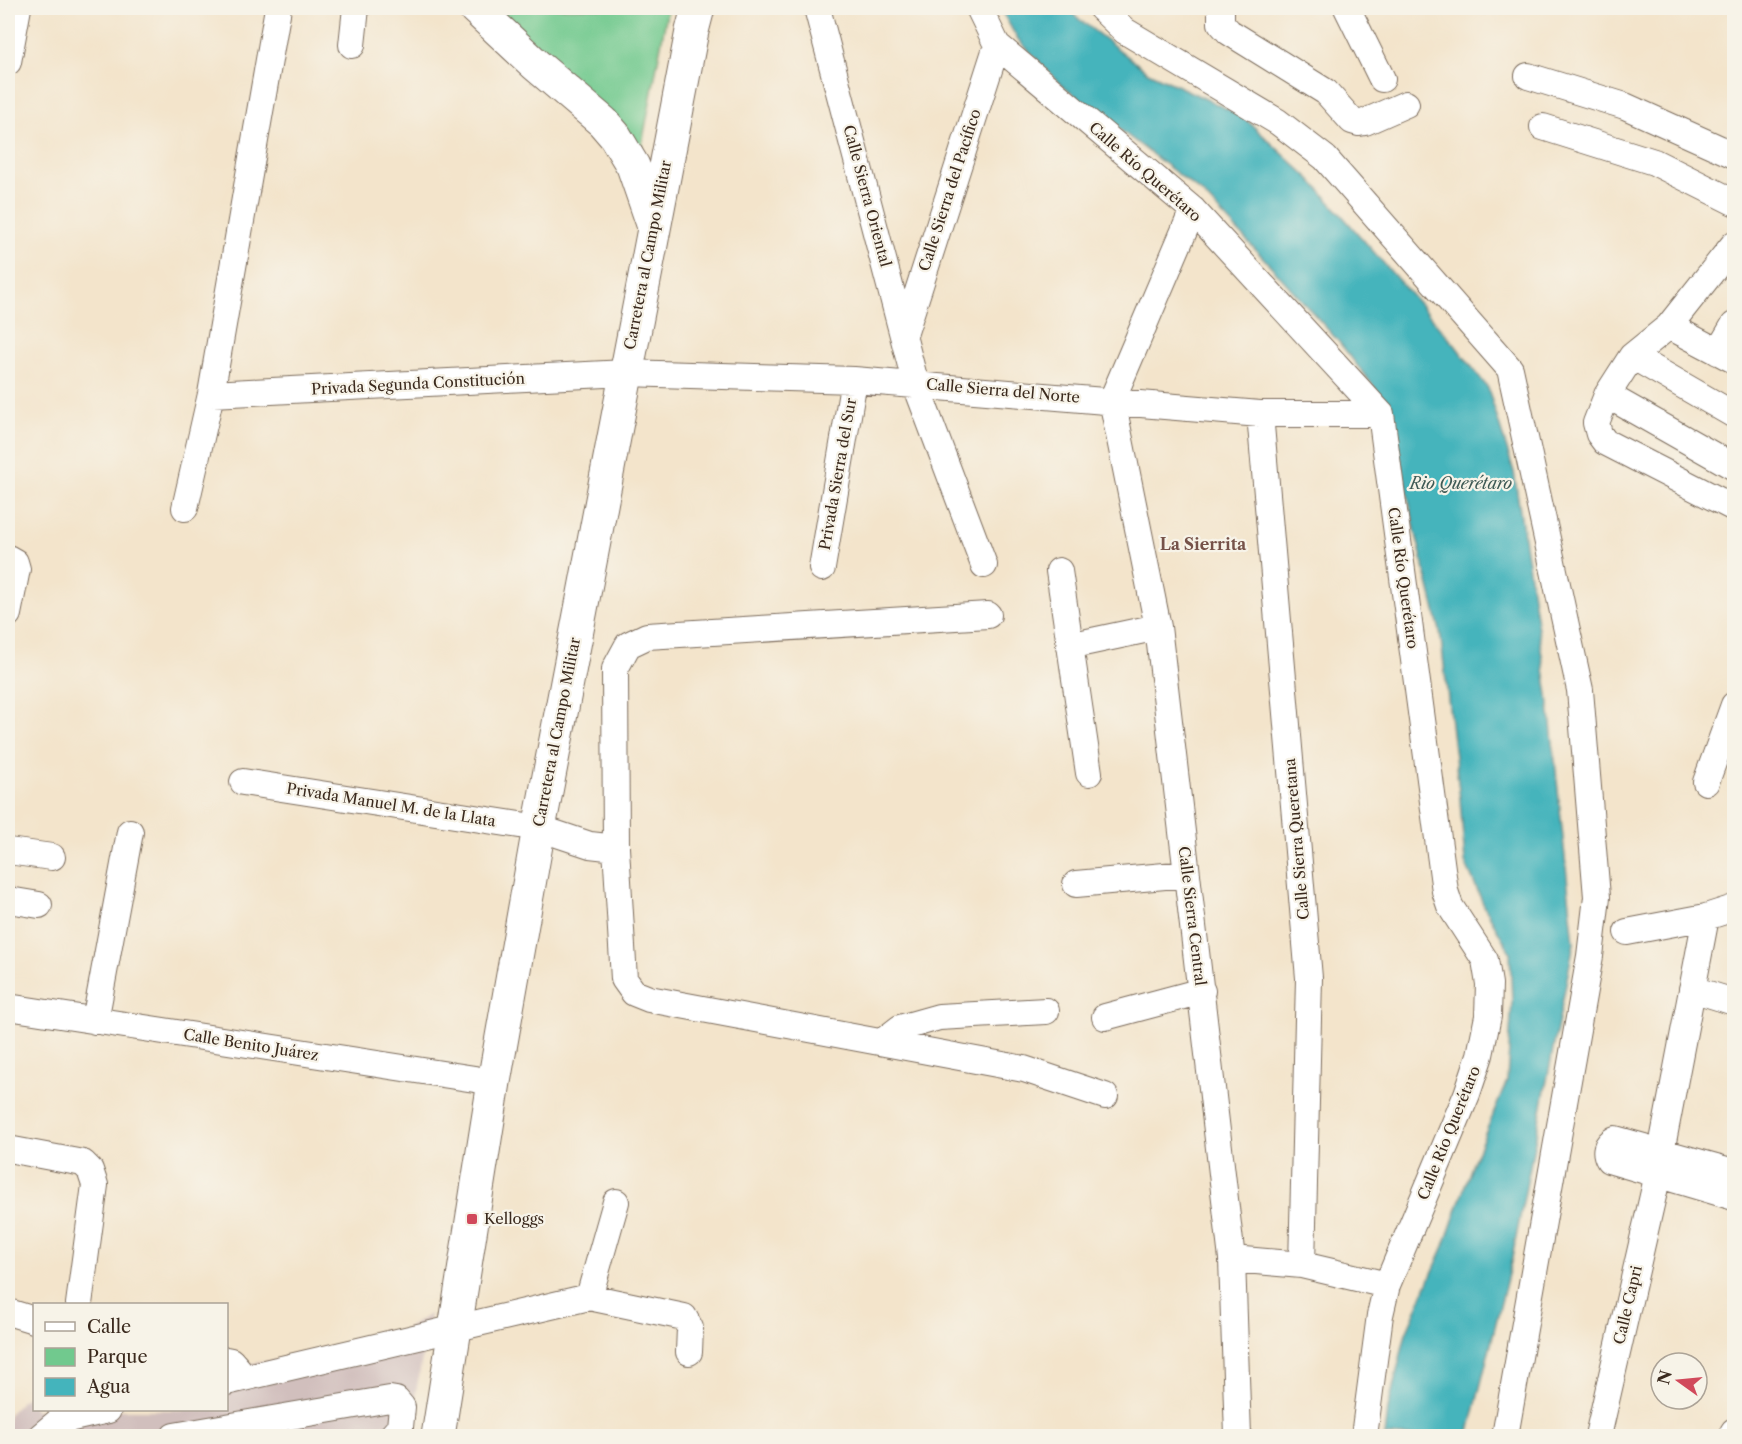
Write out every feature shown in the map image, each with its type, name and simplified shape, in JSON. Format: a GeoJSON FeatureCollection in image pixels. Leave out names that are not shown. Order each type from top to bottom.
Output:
{"type":"FeatureCollection","features":[{"type":"Feature","properties":{"kind":"main road"},"geometry":{"type":"LineString","coordinates":[[475,8],[536,65],[603,122],[615,136],[633,166],[653,225]]}},
{"type":"Feature","properties":{"kind":"main road","name":"Carretera al Campo Militar"},"geometry":{"type":"LineString","coordinates":[[438,1437],[494,1082],[539,828],[695,15]]}},
{"type":"Feature","properties":{"kind":"street"},"geometry":{"type":"LineString","coordinates":[[185,508],[211,394],[278,8]]}},
{"type":"Feature","properties":{"kind":"street"},"geometry":{"type":"LineString","coordinates":[[352,45],[356,8]]}},
{"type":"Feature","properties":{"kind":"street","name":"Calle Sierra Oriental"},"geometry":{"type":"LineString","coordinates":[[817,8],[916,385],[984,565]]}},
{"type":"Feature","properties":{"kind":"street","name":"Calle Río Querétaro"},"geometry":{"type":"LineString","coordinates":[[979,8],[997,45],[1193,210],[1381,414],[1445,891],[1450,906],[1485,960],[1489,984],[1488,1016],[1480,1055],[1467,1094],[1387,1285],[1380,1315],[1364,1437]]}},
{"type":"Feature","properties":{"kind":"street"},"geometry":{"type":"LineString","coordinates":[[1101,8],[1125,31],[1278,122],[1324,158],[1510,369],[1580,690],[1597,897],[1590,956],[1505,1437]]}},
{"type":"Feature","properties":{"kind":"street"},"geometry":{"type":"LineString","coordinates":[[1221,8],[1221,23],[1229,32],[1326,92],[1352,121],[1365,122],[1406,104]]}},
{"type":"Feature","properties":{"kind":"street"},"geometry":{"type":"LineString","coordinates":[[1347,8],[1382,79]]}},
{"type":"Feature","properties":{"kind":"street"},"geometry":{"type":"LineString","coordinates":[[8,62],[18,9]]}},
{"type":"Feature","properties":{"kind":"street","name":"Calle Sierra del Pacífico"},"geometry":{"type":"LineString","coordinates":[[904,336],[997,45]]}},
{"type":"Feature","properties":{"kind":"street"},"geometry":{"type":"LineString","coordinates":[[1528,76],[1625,106],[1734,155]]}},
{"type":"Feature","properties":{"kind":"street"},"geometry":{"type":"LineString","coordinates":[[1543,127],[1654,162],[1734,202]]}},
{"type":"Feature","properties":{"kind":"street"},"geometry":{"type":"LineString","coordinates":[[1112,400],[1193,210]]}},
{"type":"Feature","properties":{"kind":"street"},"geometry":{"type":"LineString","coordinates":[[1734,244],[1669,326],[1632,357],[1607,395],[1596,423],[1599,434],[1605,442],[1734,508]]}},
{"type":"Feature","properties":{"kind":"street"},"geometry":{"type":"LineString","coordinates":[[1669,326],[1726,356],[1734,325]]}},
{"type":"Feature","properties":{"kind":"street"},"geometry":{"type":"LineString","coordinates":[[1632,357],[1734,415]]}},
{"type":"Feature","properties":{"kind":"street","name":"Privada Segunda Constitución"},"geometry":{"type":"LineString","coordinates":[[211,394],[626,373]]}},
{"type":"Feature","properties":{"kind":"street","name":"Calle Sierra del Norte"},"geometry":{"type":"LineString","coordinates":[[626,373],[854,380],[1260,414],[1381,414]]}},
{"type":"Feature","properties":{"kind":"street","name":"Privada Sierra del Sur"},"geometry":{"type":"LineString","coordinates":[[822,568],[854,380]]}},
{"type":"Feature","properties":{"kind":"street"},"geometry":{"type":"LineString","coordinates":[[1607,395],[1734,468]]}},
{"type":"Feature","properties":{"kind":"street","name":"Calle Sierra Central"},"geometry":{"type":"LineString","coordinates":[[1112,400],[1158,627],[1232,1258],[1238,1437]]}},
{"type":"Feature","properties":{"kind":"street","name":"Calle Sierra Queretana"},"geometry":{"type":"LineString","coordinates":[[1260,414],[1309,978],[1302,1265]]}},
{"type":"Feature","properties":{"kind":"street"},"geometry":{"type":"LineString","coordinates":[[8,558],[15,562],[17,570],[8,614]]}},
{"type":"Feature","properties":{"kind":"street"},"geometry":{"type":"LineString","coordinates":[[1059,571],[1089,773]]}},
{"type":"Feature","properties":{"kind":"street"},"geometry":{"type":"LineString","coordinates":[[988,615],[647,636],[628,645],[615,669],[616,848],[624,979],[634,993],[649,999],[1024,1069],[1105,1096]]}},
{"type":"Feature","properties":{"kind":"street"},"geometry":{"type":"LineString","coordinates":[[1069,646],[1158,627]]}},
{"type":"Feature","properties":{"kind":"street"},"geometry":{"type":"LineString","coordinates":[[1706,782],[1734,705]]}},
{"type":"Feature","properties":{"kind":"street","name":"Privada Manuel M. de la Llata"},"geometry":{"type":"LineString","coordinates":[[243,782],[539,828],[590,845],[616,848]]}},
{"type":"Feature","properties":{"kind":"street"},"geometry":{"type":"LineString","coordinates":[[95,1021],[130,832]]}},
{"type":"Feature","properties":{"kind":"street"},"geometry":{"type":"LineString","coordinates":[[8,851],[52,857]]}},
{"type":"Feature","properties":{"kind":"street"},"geometry":{"type":"LineString","coordinates":[[1076,884],[1187,874]]}},
{"type":"Feature","properties":{"kind":"street"},"geometry":{"type":"LineString","coordinates":[[8,903],[9,900],[39,905]]}},
{"type":"Feature","properties":{"kind":"street"},"geometry":{"type":"LineString","coordinates":[[1628,932],[1706,917],[1734,908]]}},
{"type":"Feature","properties":{"kind":"street","name":"Calle Capri"},"geometry":{"type":"LineString","coordinates":[[1598,1437],[1660,1163],[1706,917]]}},
{"type":"Feature","properties":{"kind":"street"},"geometry":{"type":"LineString","coordinates":[[1692,989],[1734,1002]]}},
{"type":"Feature","properties":{"kind":"street"},"geometry":{"type":"LineString","coordinates":[[1105,1017],[1202,991]]}},
{"type":"Feature","properties":{"kind":"street","name":"Calle Benito Juárez"},"geometry":{"type":"LineString","coordinates":[[8,1007],[494,1082]]}},
{"type":"Feature","properties":{"kind":"street"},"geometry":{"type":"LineString","coordinates":[[882,1042],[900,1028],[939,1017],[1046,1011]]}},
{"type":"Feature","properties":{"kind":"street"},"geometry":{"type":"LineString","coordinates":[[8,1149],[83,1163],[90,1170],[94,1185],[79,1303]]}},
{"type":"Feature","properties":{"kind":"street"},"geometry":{"type":"LineString","coordinates":[[1660,1163],[1734,1172]]}},
{"type":"Feature","properties":{"kind":"street"},"geometry":{"type":"LineString","coordinates":[[1660,1163],[1734,1197]]}},
{"type":"Feature","properties":{"kind":"street"},"geometry":{"type":"LineString","coordinates":[[589,1297],[616,1202]]}},
{"type":"Feature","properties":{"kind":"street"},"geometry":{"type":"LineString","coordinates":[[1232,1258],[1302,1265],[1387,1285]]}},
{"type":"Feature","properties":{"kind":"street"},"geometry":{"type":"LineString","coordinates":[[228,1360],[231,1361],[236,1379],[589,1297],[684,1317],[690,1328],[689,1352]]}},
{"type":"Feature","properties":{"kind":"street"},"geometry":{"type":"LineString","coordinates":[[8,1312],[33,1320]]}},
{"type":"Feature","properties":{"kind":"street"},"geometry":{"type":"LineString","coordinates":[[174,1437],[390,1399],[396,1400],[402,1407],[399,1428],[392,1437]]}},
{"type":"Feature","properties":{"kind":"street"},"geometry":{"type":"LineString","coordinates":[[41,1437],[59,1421],[104,1411]]}},
{"type":"Feature","properties":{"kind":"street"},"geometry":{"type":"LineString","coordinates":[[1731,1437],[1734,1431]]}},
{"type":"Feature","properties":{"kind":"shaded area"},"geometry":{"type":"Polygon","coordinates":[[[430,1314],[408,1436],[8,1436],[8,1415],[27,1396],[33,1395],[33,1411],[228,1411],[228,1366],[373,1349],[430,1314]]]}},
{"type":"Feature","properties":{"kind":"green space"},"geometry":{"type":"Polygon","coordinates":[[[493,8],[668,8],[639,160],[493,8]]]}},
{"type":"Feature","properties":{"kind":"water","name":"Rio Querétaro"},"geometry":{"type":"Polygon","coordinates":[[[1000,8],[1069,8],[1075,16],[1148,72],[1242,116],[1311,180],[1455,345],[1488,388],[1514,472],[1548,695],[1574,943],[1512,1258],[1468,1436],[1385,1436],[1388,1409],[1406,1333],[1444,1246],[1473,1163],[1507,1081],[1512,1001],[1510,952],[1485,908],[1465,862],[1460,799],[1440,631],[1415,530],[1394,427],[1385,401],[1339,342],[1270,265],[1201,192],[1058,82],[1017,38],[1000,8]]]}},
{"type":"Feature","properties":{"kind":"place","name":"Kelloggs"},"geometry":{"type":"Point","coordinates":[472,1219]}},
{"type":"Feature","properties":{"kind":"district","name":"La Sierrita"},"geometry":{"type":"Point","coordinates":[1203,544]}}]}
